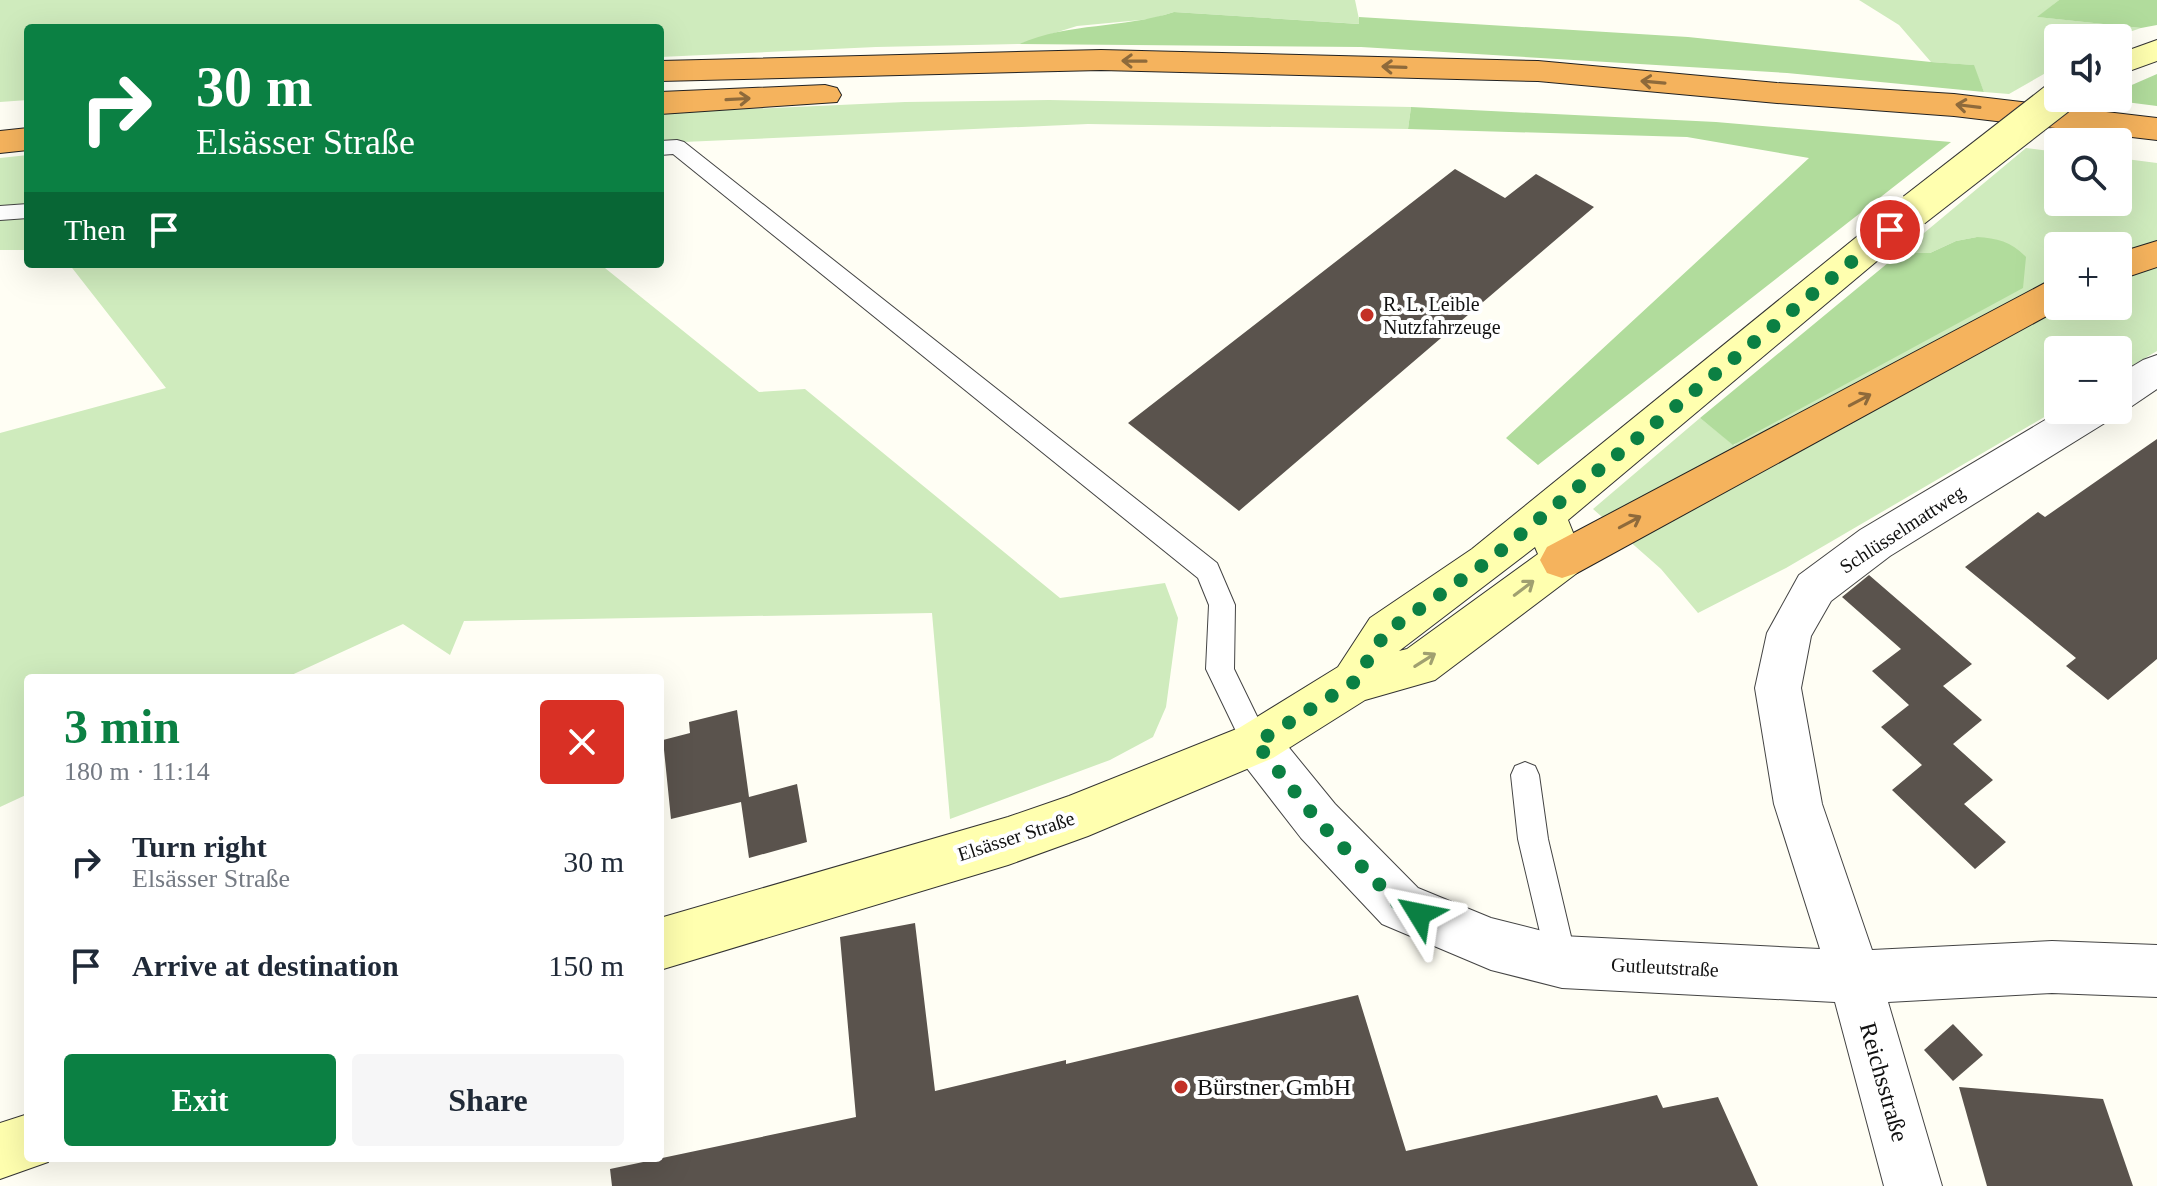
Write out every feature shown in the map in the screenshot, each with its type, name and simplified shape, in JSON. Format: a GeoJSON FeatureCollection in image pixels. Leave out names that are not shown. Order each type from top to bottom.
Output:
{"type":"FeatureCollection","features":[{"type":"Feature","properties":{"kind":"highway"},"geometry":{"type":"LineString","coordinates":[[664,71],[1101,60],[1522,70],[1954,105],[2157,129]]}},
{"type":"Feature","properties":{"kind":"highway"},"geometry":{"type":"LineString","coordinates":[[664,103],[975,90],[1263,88],[1564,98],[1789,114],[2044,138]]}},
{"type":"Feature","properties":{"kind":"highway"},"geometry":{"type":"LineString","coordinates":[[0,117],[24,115]]}},
{"type":"Feature","properties":{"kind":"highway"},"geometry":{"type":"LineString","coordinates":[[0,142],[24,139]]}},
{"type":"Feature","properties":{"kind":"highway"},"geometry":{"type":"LineString","coordinates":[[2132,148],[2157,151]]}},
{"type":"Feature","properties":{"kind":"highway"},"geometry":{"type":"LineString","coordinates":[[2132,262],[2157,254]]}},
{"type":"Feature","properties":{"kind":"highway"},"geometry":{"type":"LineString","coordinates":[[1562,560],[2044,301]]}},
{"type":"Feature","properties":{"kind":"street","name":"Elsässer Straße"},"geometry":{"type":"LineString","coordinates":[[1354,682],[1386,632],[1487,562],[1914,210],[2044,107]]}},
{"type":"Feature","properties":{"kind":"street"},"geometry":{"type":"LineString","coordinates":[[2132,386],[2157,370]]}},
{"type":"Feature","properties":{"kind":"street","name":"Schlüsselmattweg"},"geometry":{"type":"LineString","coordinates":[[1855,977],[1798,804],[1778,688],[1789,633],[1815,588],[1875,543],[2071,424]]}},
{"type":"Feature","properties":{"kind":"street"},"geometry":{"type":"LineString","coordinates":[[1544,514],[1562,560]]}},
{"type":"Feature","properties":{"kind":"street","name":"Elsässer Straße"},"geometry":{"type":"LineString","coordinates":[[664,943],[1008,841],[1071,819],[1256,743],[1354,682],[1419,666],[1562,560]]}},
{"type":"Feature","properties":{"kind":"street","name":"Gutleutstraße"},"geometry":{"type":"LineString","coordinates":[[1256,743],[1318,821],[1400,906],[1491,944],[1562,962],[1855,977],[2052,967],[2157,971]]}},
{"type":"Feature","properties":{"kind":"street","name":"Reichsstraße"},"geometry":{"type":"LineString","coordinates":[[1855,977],[1913,1186]]}},
{"type":"Feature","properties":{"kind":"street"},"geometry":{"type":"LineString","coordinates":[[0,1151],[24,1143]]}},
{"type":"Feature","properties":{"kind":"lane"},"geometry":{"type":"LineString","coordinates":[[664,148],[677,147],[1208,571],[1222,605],[1220,669],[1256,743]]}},
{"type":"Feature","properties":{"kind":"lane"},"geometry":{"type":"LineString","coordinates":[[0,213],[24,211]]}},
{"type":"Feature","properties":{"kind":"lane"},"geometry":{"type":"LineString","coordinates":[[1525,775],[1533,839],[1562,962]]}},
{"type":"Feature","properties":{"kind":"green space"},"geometry":{"type":"Polygon","coordinates":[[[0,0],[1355,0],[1360,24],[1174,12],[1151,19],[1077,26],[1019,44],[664,57],[664,24],[24,24],[24,100],[0,102],[0,0]]]}},
{"type":"Feature","properties":{"kind":"green space"},"geometry":{"type":"Polygon","coordinates":[[[1859,0],[2059,0],[2038,17],[2104,24],[2044,24],[2044,74],[2009,94],[1984,92],[1973,65],[1931,62],[1899,25],[1859,0]]]}},
{"type":"Feature","properties":{"kind":"green space"},"geometry":{"type":"Polygon","coordinates":[[[2059,0],[2157,0],[2157,25],[2141,28],[2132,27],[2132,24],[2037,17],[2059,0]]]}},
{"type":"Feature","properties":{"kind":"green space"},"geometry":{"type":"Polygon","coordinates":[[[1174,12],[1359,24],[1359,17],[1688,37],[1974,65],[1984,92],[1787,73],[1361,47],[1019,44],[1058,32],[1174,12]]]}},
{"type":"Feature","properties":{"kind":"green space"},"geometry":{"type":"Polygon","coordinates":[[[2157,74],[2157,106],[2132,103],[2132,85],[2157,74]]]}},
{"type":"Feature","properties":{"kind":"green space"},"geometry":{"type":"Polygon","coordinates":[[[1049,100],[1411,107],[1408,129],[1088,124],[664,143],[664,113],[905,102],[1049,100]]]}},
{"type":"Feature","properties":{"kind":"green space"},"geometry":{"type":"Polygon","coordinates":[[[1411,107],[1716,122],[1951,142],[1538,465],[1506,438],[1809,158],[1687,137],[1408,129],[1411,107]]]}},
{"type":"Feature","properties":{"kind":"green space"},"geometry":{"type":"Polygon","coordinates":[[[2026,148],[2044,150],[2044,216],[2132,216],[2132,160],[2157,163],[2157,351],[2132,366],[2132,336],[2044,336],[2044,417],[1786,568],[1698,613],[1661,569],[1593,509],[1700,418],[1734,445],[1977,237],[1956,241],[1930,253],[1900,253],[2026,148]]]}},
{"type":"Feature","properties":{"kind":"green space"},"geometry":{"type":"Polygon","coordinates":[[[24,155],[24,250],[0,250],[0,158],[24,155]]]}},
{"type":"Feature","properties":{"kind":"green space"},"geometry":{"type":"Polygon","coordinates":[[[1977,237],[2004,242],[2026,257],[2023,288],[1733,445],[1700,418],[1900,253],[1930,253],[1956,241],[1977,237]]]}},
{"type":"Feature","properties":{"kind":"green space"},"geometry":{"type":"Polygon","coordinates":[[[72,268],[605,268],[759,392],[805,389],[1060,598],[1165,583],[1178,618],[1166,707],[1153,737],[1110,760],[950,819],[932,613],[464,621],[450,655],[403,624],[294,674],[24,674],[24,796],[0,807],[0,433],[166,388],[72,268]]]}},
{"type":"Feature","properties":{"kind":"building","name":"R. L. Leible Nutzfahrzeuge"},"geometry":{"type":"Polygon","coordinates":[[[1455,169],[1505,198],[1536,174],[1594,207],[1239,511],[1128,423],[1455,169]]]}},
{"type":"Feature","properties":{"kind":"building"},"geometry":{"type":"Polygon","coordinates":[[[2157,439],[2157,659],[2108,700],[2066,666],[2076,658],[1965,567],[2038,512],[2045,517],[2157,439]]]}},
{"type":"Feature","properties":{"kind":"building"},"geometry":{"type":"Polygon","coordinates":[[[1869,575],[1972,664],[1943,686],[1982,720],[1953,744],[1993,780],[1964,804],[2006,842],[1975,869],[1892,790],[1922,765],[1881,727],[1909,705],[1872,671],[1901,649],[1842,597],[1869,575]]]}},
{"type":"Feature","properties":{"kind":"building"},"geometry":{"type":"Polygon","coordinates":[[[737,710],[749,797],[797,784],[807,842],[749,858],[741,802],[671,819],[664,740],[690,733],[689,722],[737,710]]]}},
{"type":"Feature","properties":{"kind":"building","name":"Bürstner GmbH"},"geometry":{"type":"Polygon","coordinates":[[[915,923],[935,1091],[1066,1060],[1066,1064],[1358,995],[1406,1151],[1657,1095],[1663,1108],[1718,1097],[1758,1186],[612,1186],[610,1169],[643,1162],[664,1162],[664,1158],[856,1117],[840,937],[915,923]]]}},
{"type":"Feature","properties":{"kind":"building"},"geometry":{"type":"Polygon","coordinates":[[[1953,1024],[1983,1055],[1953,1081],[1924,1050],[1953,1024]]]}},
{"type":"Feature","properties":{"kind":"building"},"geometry":{"type":"Polygon","coordinates":[[[1959,1087],[2103,1099],[2133,1186],[1987,1186],[1959,1087]]]}},
{"type":"Feature","properties":{"kind":"place","name":"R. L. Leible Nutzfahrzeuge"},"geometry":{"type":"Point","coordinates":[1367,315]}},
{"type":"Feature","properties":{"kind":"place","name":"Bürstner GmbH"},"geometry":{"type":"Point","coordinates":[1181,1087]}},
{"type":"Feature","properties":{"kind":"route"},"geometry":{"type":"LineString","coordinates":[[1419,914],[1400,906],[1318,821],[1256,743],[1354,682],[1386,632],[1487,562],[1890,230]]}}]}
